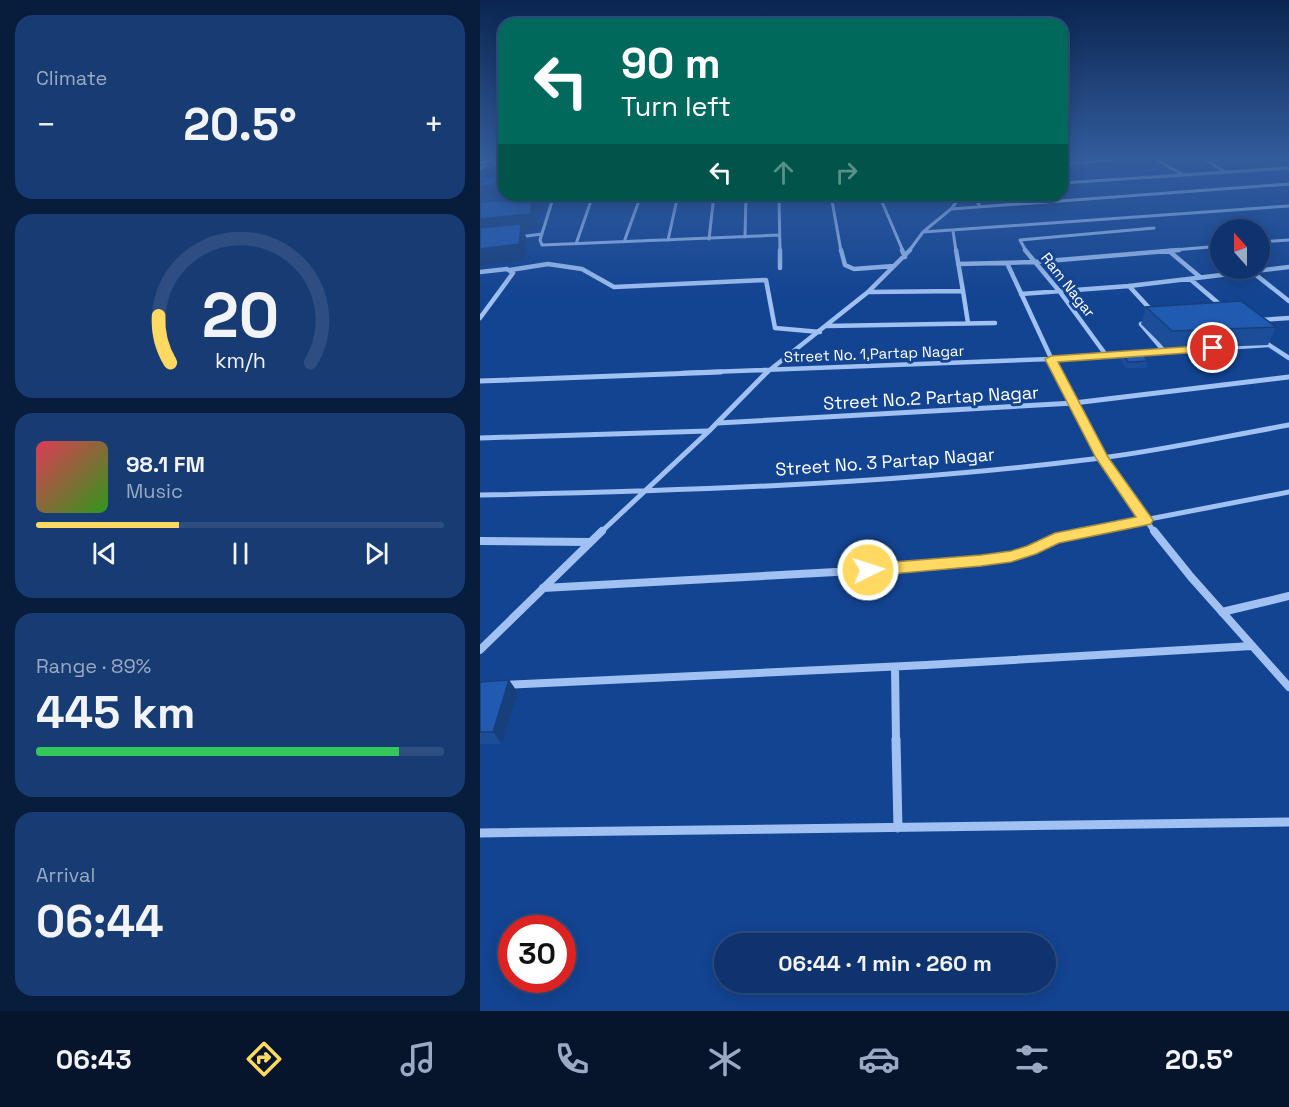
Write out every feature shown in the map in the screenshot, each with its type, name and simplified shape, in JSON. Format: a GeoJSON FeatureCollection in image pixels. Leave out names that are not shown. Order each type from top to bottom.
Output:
{"type":"FeatureCollection","features":[{"type":"Feature","properties":{"kind":"street"},"geometry":{"type":"LineString","coordinates":[[551,204],[539,243],[542,244],[779,235]]}},
{"type":"Feature","properties":{"kind":"street"},"geometry":{"type":"LineString","coordinates":[[576,244],[590,204]]}},
{"type":"Feature","properties":{"kind":"street"},"geometry":{"type":"LineString","coordinates":[[624,242],[638,204]]}},
{"type":"Feature","properties":{"kind":"street"},"geometry":{"type":"LineString","coordinates":[[668,240],[676,204]]}},
{"type":"Feature","properties":{"kind":"street"},"geometry":{"type":"LineString","coordinates":[[708,239],[713,204]]}},
{"type":"Feature","properties":{"kind":"street"},"geometry":{"type":"LineString","coordinates":[[745,237],[746,204]]}},
{"type":"Feature","properties":{"kind":"street"},"geometry":{"type":"LineString","coordinates":[[779,204],[780,268]]}},
{"type":"Feature","properties":{"kind":"street"},"geometry":{"type":"LineString","coordinates":[[832,204],[836,231],[845,265],[849,268],[895,266]]}},
{"type":"Feature","properties":{"kind":"street"},"geometry":{"type":"LineString","coordinates":[[883,204],[905,257]]}},
{"type":"Feature","properties":{"kind":"street"},"geometry":{"type":"LineString","coordinates":[[480,650],[590,542],[709,431],[769,370],[868,292],[905,257],[923,231],[955,204]]}},
{"type":"Feature","properties":{"kind":"street"},"geometry":{"type":"LineString","coordinates":[[951,209],[1018,204]]}},
{"type":"Feature","properties":{"kind":"street","name":"Ram Nagar"},"geometry":{"type":"LineString","coordinates":[[923,231],[953,231],[1289,206]]}},
{"type":"Feature","properties":{"kind":"street"},"geometry":{"type":"LineString","coordinates":[[1279,207],[1289,213]]}},
{"type":"Feature","properties":{"kind":"street","name":"Ram Nagar"},"geometry":{"type":"LineString","coordinates":[[1106,355],[1060,292],[1019,242],[1033,238],[1154,228]]}},
{"type":"Feature","properties":{"kind":"street"},"geometry":{"type":"LineString","coordinates":[[953,231],[968,323]]}},
{"type":"Feature","properties":{"kind":"street"},"geometry":{"type":"LineString","coordinates":[[511,238],[542,234]]}},
{"type":"Feature","properties":{"kind":"street"},"geometry":{"type":"LineString","coordinates":[[1270,241],[1289,240]]}},
{"type":"Feature","properties":{"kind":"street"},"geometry":{"type":"LineString","coordinates":[[958,264],[1035,262],[1210,247]]}},
{"type":"Feature","properties":{"kind":"street"},"geometry":{"type":"LineString","coordinates":[[1169,251],[1200,277]]}},
{"type":"Feature","properties":{"kind":"street"},"geometry":{"type":"LineString","coordinates":[[1007,263],[1035,328],[1103,458],[1146,520],[1222,612],[1289,687]]}},
{"type":"Feature","properties":{"kind":"street"},"geometry":{"type":"LineString","coordinates":[[480,272],[548,264],[582,269],[614,286],[766,280],[775,328],[820,332]]}},
{"type":"Feature","properties":{"kind":"street"},"geometry":{"type":"LineString","coordinates":[[1270,270],[1289,267]]}},
{"type":"Feature","properties":{"kind":"street"},"geometry":{"type":"LineString","coordinates":[[480,318],[512,277],[513,273],[510,270]]}},
{"type":"Feature","properties":{"kind":"street"},"geometry":{"type":"LineString","coordinates":[[1021,294],[1129,286],[1210,276]]}},
{"type":"Feature","properties":{"kind":"street"},"geometry":{"type":"LineString","coordinates":[[1190,279],[1232,315]]}},
{"type":"Feature","properties":{"kind":"street"},"geometry":{"type":"LineString","coordinates":[[1260,279],[1289,301]]}},
{"type":"Feature","properties":{"kind":"street"},"geometry":{"type":"LineString","coordinates":[[1129,286],[1152,311]]}},
{"type":"Feature","properties":{"kind":"street"},"geometry":{"type":"LineString","coordinates":[[868,292],[963,291]]}},
{"type":"Feature","properties":{"kind":"street"},"geometry":{"type":"LineString","coordinates":[[1250,321],[1289,318]]}},
{"type":"Feature","properties":{"kind":"street"},"geometry":{"type":"LineString","coordinates":[[826,326],[995,323]]}},
{"type":"Feature","properties":{"kind":"street"},"geometry":{"type":"LineString","coordinates":[[1141,324],[1164,351]]}},
{"type":"Feature","properties":{"kind":"street"},"geometry":{"type":"LineString","coordinates":[[1261,339],[1289,358]]}},
{"type":"Feature","properties":{"kind":"street","name":"Street No. 1,Partap Nagar"},"geometry":{"type":"LineString","coordinates":[[480,381],[1051,359],[1268,345]]}},
{"type":"Feature","properties":{"kind":"street","name":"Street No.2 Partap Nagar"},"geometry":{"type":"LineString","coordinates":[[717,423],[1074,403],[1289,376]]}},
{"type":"Feature","properties":{"kind":"street","name":"Street No. 3 Partap Nagar"},"geometry":{"type":"LineString","coordinates":[[480,495],[644,492],[920,477],[1103,458],[1289,425]]}},
{"type":"Feature","properties":{"kind":"street"},"geometry":{"type":"LineString","coordinates":[[480,438],[709,431]]}},
{"type":"Feature","properties":{"kind":"street"},"geometry":{"type":"LineString","coordinates":[[543,588],[891,569],[981,561],[1031,551],[1055,538],[1289,492]]}},
{"type":"Feature","properties":{"kind":"street"},"geometry":{"type":"LineString","coordinates":[[480,541],[590,542]]}},
{"type":"Feature","properties":{"kind":"street"},"geometry":{"type":"LineString","coordinates":[[1222,612],[1289,596]]}},
{"type":"Feature","properties":{"kind":"street"},"geometry":{"type":"LineString","coordinates":[[492,685],[895,667],[1252,646]]}},
{"type":"Feature","properties":{"kind":"street"},"geometry":{"type":"LineString","coordinates":[[895,667],[898,828]]}},
{"type":"Feature","properties":{"kind":"street"},"geometry":{"type":"LineString","coordinates":[[480,833],[1289,822]]}},
{"type":"Feature","properties":{"kind":"building"},"geometry":{"type":"Polygon","coordinates":[[[480,204],[532,204],[531,214],[480,219],[480,204]]]}},
{"type":"Feature","properties":{"kind":"building"},"geometry":{"type":"Polygon","coordinates":[[[521,224],[519,244],[480,249],[480,228],[521,224]]]}},
{"type":"Feature","properties":{"kind":"building"},"geometry":{"type":"Polygon","coordinates":[[[1241,301],[1276,327],[1172,331],[1146,307],[1241,301]]]}},
{"type":"Feature","properties":{"kind":"building"},"geometry":{"type":"Polygon","coordinates":[[[1120,349],[1128,349],[1132,355],[1143,354],[1148,361],[1128,362],[1120,349]]]}},
{"type":"Feature","properties":{"kind":"building"},"geometry":{"type":"Polygon","coordinates":[[[509,680],[493,732],[480,732],[480,682],[509,680]]]}},
{"type":"Feature","properties":{"kind":"route"},"geometry":{"type":"LineString","coordinates":[[868,570],[981,561],[1011,556],[1031,551],[1055,538],[1146,520],[1103,458],[1051,359],[1213,348]]}}]}
